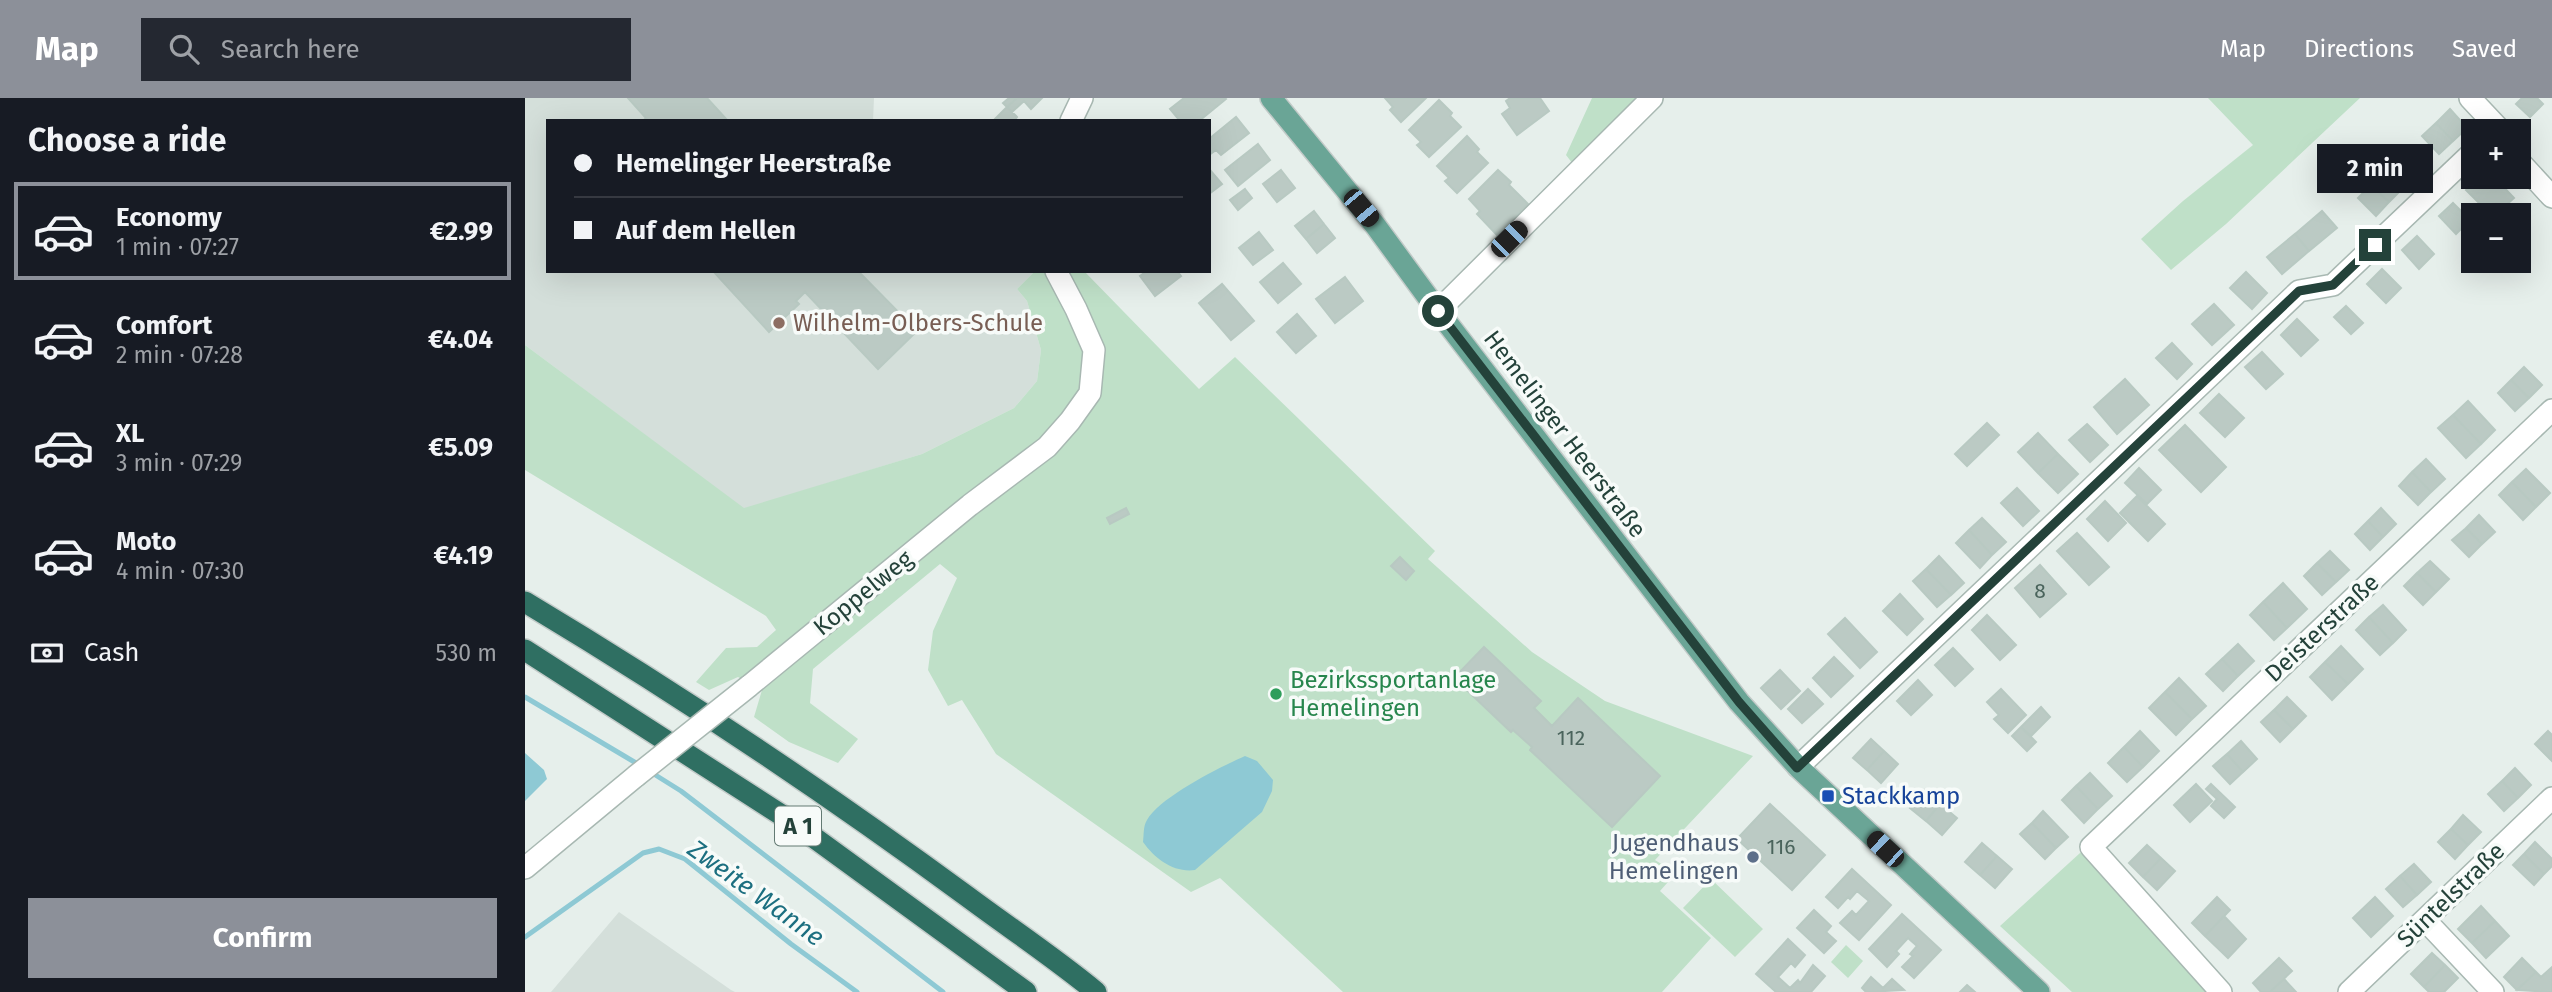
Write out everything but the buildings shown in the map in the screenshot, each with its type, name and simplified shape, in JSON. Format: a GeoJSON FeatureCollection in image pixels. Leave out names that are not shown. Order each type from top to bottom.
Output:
{"type":"FeatureCollection","features":[{"type":"Feature","properties":{"kind":"highway","name":"A 1"},"geometry":{"type":"LineString","coordinates":[[525,602],[761,752],[917,860],[1096,992]]}},
{"type":"Feature","properties":{"kind":"highway","name":"A 1"},"geometry":{"type":"LineString","coordinates":[[525,650],[794,823],[1026,992]]}},
{"type":"Feature","properties":{"kind":"main road","name":"Hemelinger Heerstraße"},"geometry":{"type":"LineString","coordinates":[[1271,98],[1374,225],[1739,702],[1797,768],[2039,992]]}},
{"type":"Feature","properties":{"kind":"street"},"geometry":{"type":"LineString","coordinates":[[1073,119],[1081,98]]}},
{"type":"Feature","properties":{"kind":"street"},"geometry":{"type":"LineString","coordinates":[[1438,311],[1652,98]]}},
{"type":"Feature","properties":{"kind":"street"},"geometry":{"type":"LineString","coordinates":[[2470,98],[2488,119]]}},
{"type":"Feature","properties":{"kind":"street"},"geometry":{"type":"LineString","coordinates":[[1797,768],[2299,291],[2333,285],[2461,163]]}},
{"type":"Feature","properties":{"kind":"street"},"geometry":{"type":"LineString","coordinates":[[2531,174],[2552,197]]}},
{"type":"Feature","properties":{"kind":"street","name":"Koppelweg"},"geometry":{"type":"LineString","coordinates":[[525,868],[970,505],[1047,447],[1090,393],[1094,350],[1057,273]]}},
{"type":"Feature","properties":{"kind":"street","name":"Deisterstraße"},"geometry":{"type":"LineString","coordinates":[[2221,992],[2091,847],[2552,410]]}},
{"type":"Feature","properties":{"kind":"street","name":"Süntelstraße"},"geometry":{"type":"LineString","coordinates":[[2349,992],[2552,798]]}},
{"type":"Feature","properties":{"kind":"street"},"geometry":{"type":"LineString","coordinates":[[2425,920],[2493,992]]}},
{"type":"Feature","properties":{"kind":"shaded area","name":"Wilhelm-Olbers-Schule"},"geometry":{"type":"Polygon","coordinates":[[[525,98],[874,98],[873,119],[546,119],[546,273],[1033,273],[1017,289],[1027,301],[1041,350],[1037,381],[1014,408],[922,454],[744,509],[525,345],[525,98]]]}},
{"type":"Feature","properties":{"kind":"shaded area"},"geometry":{"type":"Polygon","coordinates":[[[619,912],[731,990],[735,992],[551,992],[619,912]]]}},
{"type":"Feature","properties":{"kind":"green space"},"geometry":{"type":"Polygon","coordinates":[[[1592,98],[1645,98],[1576,168],[1566,155],[1592,98]]]}},
{"type":"Feature","properties":{"kind":"green space"},"geometry":{"type":"Polygon","coordinates":[[[2208,98],[2360,98],[2226,224],[2171,270],[2141,239],[2183,201],[2253,145],[2208,98]]]}},
{"type":"Feature","properties":{"kind":"green space","name":"Bezirkssportanlage Hemelingen"},"geometry":{"type":"Polygon","coordinates":[[[1033,273],[1086,273],[1199,389],[1235,357],[1435,551],[1428,559],[1532,652],[1605,701],[1753,756],[1655,860],[1663,865],[1658,872],[1668,882],[1660,891],[1711,938],[1662,992],[1343,992],[1220,878],[1191,892],[996,754],[962,700],[948,706],[928,670],[933,631],[957,578],[940,564],[813,669],[810,703],[858,739],[838,763],[789,742],[754,717],[762,690],[738,677],[709,690],[696,682],[726,648],[757,647],[776,630],[766,616],[525,470],[525,345],[744,508],[922,454],[1014,408],[1037,381],[1041,350],[1027,301],[1017,289],[1033,273]]]}},
{"type":"Feature","properties":{"kind":"green space"},"geometry":{"type":"Polygon","coordinates":[[[2091,843],[2231,992],[2072,992],[2000,926],[2091,843]]]}},
{"type":"Feature","properties":{"kind":"green space"},"geometry":{"type":"Polygon","coordinates":[[[1711,879],[1763,929],[1735,957],[1683,908],[1711,879]]]}},
{"type":"Feature","properties":{"kind":"green space"},"geometry":{"type":"Polygon","coordinates":[[[1846,945],[1863,961],[1848,978],[1831,962],[1846,945]]]}},
{"type":"Feature","properties":{"kind":"water"},"geometry":{"type":"Polygon","coordinates":[[[525,753],[544,770],[547,779],[525,801],[525,753]]]}},
{"type":"Feature","properties":{"kind":"water"},"geometry":{"type":"Polygon","coordinates":[[[1245,756],[1257,761],[1273,780],[1272,791],[1262,812],[1195,870],[1172,867],[1153,854],[1143,842],[1146,822],[1154,811],[1191,783],[1245,756]]]}},
{"type":"Feature","properties":{"kind":"waterway"},"geometry":{"type":"LineString","coordinates":[[525,697],[641,766]]}},
{"type":"Feature","properties":{"kind":"waterway"},"geometry":{"type":"LineString","coordinates":[[649,771],[681,791],[943,992]]}},
{"type":"Feature","properties":{"kind":"waterway","name":"Zweite Wanne"},"geometry":{"type":"LineString","coordinates":[[525,937],[643,853],[659,849],[685,859],[791,944],[857,992]]}},
{"type":"Feature","properties":{"kind":"place","name":"Wilhelm-Olbers-Schule"},"geometry":{"type":"Point","coordinates":[779,323]}},
{"type":"Feature","properties":{"kind":"place","name":"Bezirkssportanlage Hemelingen"},"geometry":{"type":"Point","coordinates":[1276,694]}},
{"type":"Feature","properties":{"kind":"place","name":"Stackkamp"},"geometry":{"type":"Point","coordinates":[1828,796]}},
{"type":"Feature","properties":{"kind":"place","name":"Jugendhaus Hemelingen"},"geometry":{"type":"Point","coordinates":[1753,857]}},
{"type":"Feature","properties":{"kind":"route"},"geometry":{"type":"LineString","coordinates":[[1438,311],[1739,702],[1797,768],[2299,291],[2333,285],[2375,245]]}}]}
